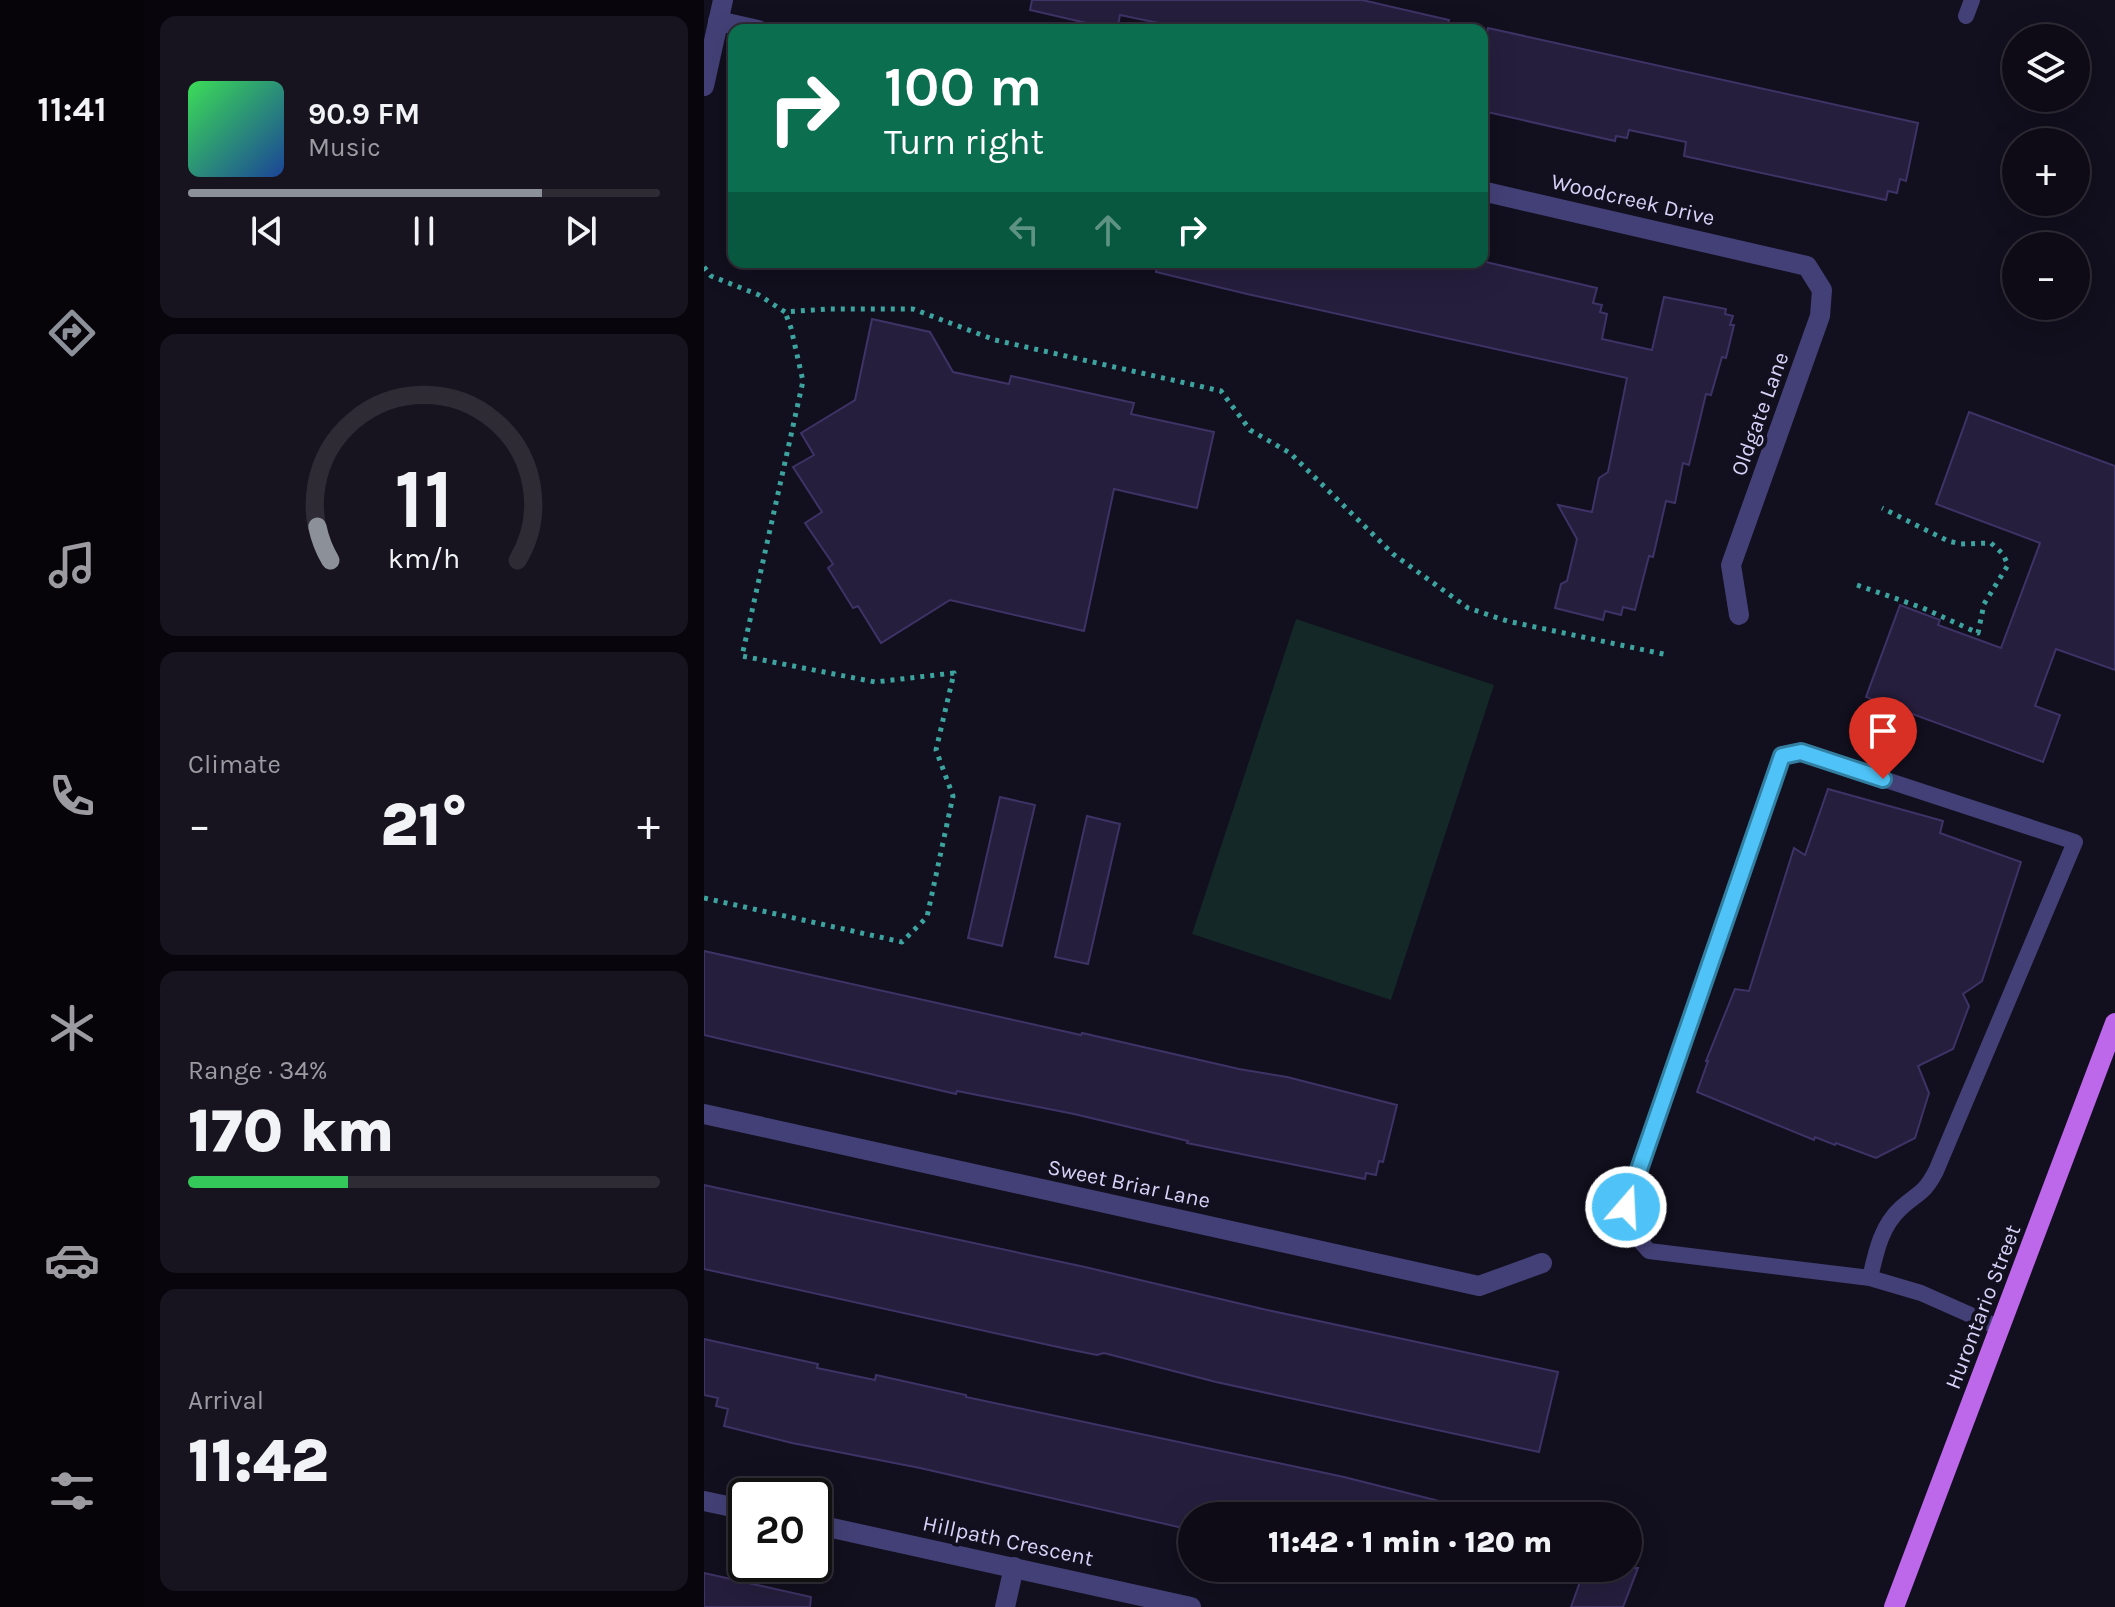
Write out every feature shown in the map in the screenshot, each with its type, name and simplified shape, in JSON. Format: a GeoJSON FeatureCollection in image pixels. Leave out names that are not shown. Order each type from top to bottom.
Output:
{"type":"FeatureCollection","features":[{"type":"Feature","properties":{"kind":"main road","name":"Hurontario Street"},"geometry":{"type":"LineString","coordinates":[[1894,1607],[2115,1023]]}},
{"type":"Feature","properties":{"kind":"street"},"geometry":{"type":"LineString","coordinates":[[704,86],[723,0]]}},
{"type":"Feature","properties":{"kind":"street"},"geometry":{"type":"LineString","coordinates":[[718,21],[731,24]]}},
{"type":"Feature","properties":{"kind":"street","name":"Woodcreek Drive"},"geometry":{"type":"LineString","coordinates":[[1488,192],[1773,256]]}},
{"type":"Feature","properties":{"kind":"street","name":"Oldgate Lane"},"geometry":{"type":"LineString","coordinates":[[1739,615],[1731,565],[1820,316],[1822,290],[1807,266],[1773,256]]}},
{"type":"Feature","properties":{"kind":"street","name":"Sweet Briar Lane"},"geometry":{"type":"LineString","coordinates":[[704,1114],[1479,1286],[1542,1263]]}},
{"type":"Feature","properties":{"kind":"street"},"geometry":{"type":"LineString","coordinates":[[704,1501],[728,1506]]}},
{"type":"Feature","properties":{"kind":"street","name":"Hillpath Crescent"},"geometry":{"type":"LineString","coordinates":[[832,1528],[1191,1607]]}},
{"type":"Feature","properties":{"kind":"street"},"geometry":{"type":"LineString","coordinates":[[1005,1607],[1014,1567]]}},
{"type":"Feature","properties":{"kind":"lane"},"geometry":{"type":"LineString","coordinates":[[1870,1278],[1878,1243],[1886,1225],[1901,1208],[1926,1191],[1936,1171],[2075,842],[1801,752],[1782,756],[1626,1207],[1633,1233],[1649,1251],[1870,1278],[1921,1293],[2000,1328]]}},
{"type":"Feature","properties":{"kind":"path"},"geometry":{"type":"LineString","coordinates":[[704,267],[711,276],[759,295],[785,312],[913,309],[995,340],[1221,391],[1250,430],[1290,453],[1393,554],[1468,608],[1507,621],[1668,655]]}},
{"type":"Feature","properties":{"kind":"path"},"geometry":{"type":"LineString","coordinates":[[704,898],[902,942],[927,917],[953,796],[936,750],[954,673],[875,682],[742,656],[803,381],[785,312]]}},
{"type":"Feature","properties":{"kind":"path"},"geometry":{"type":"LineString","coordinates":[[1857,585],[1923,608],[1978,633],[1984,604],[2008,565],[2003,554],[1991,543],[1948,541],[1882,508]]}},
{"type":"Feature","properties":{"kind":"green space"},"geometry":{"type":"Polygon","coordinates":[[[1296,619],[1494,685],[1391,1000],[1192,934],[1296,619]]]}},
{"type":"Feature","properties":{"kind":"building"},"geometry":{"type":"Polygon","coordinates":[[[1032,0],[1362,0],[1449,20],[1448,24],[1163,24],[1120,15],[1118,24],[1091,24],[1030,10],[1032,0]]]}},
{"type":"Feature","properties":{"kind":"building"},"geometry":{"type":"Polygon","coordinates":[[[1488,28],[1918,123],[1906,181],[1900,179],[1897,193],[1888,191],[1886,200],[1684,156],[1686,142],[1629,130],[1627,138],[1616,136],[1615,141],[1488,112],[1488,28]]]}},
{"type":"Feature","properties":{"kind":"building"},"geometry":{"type":"Polygon","coordinates":[[[1488,262],[1597,288],[1593,303],[1602,305],[1600,312],[1607,314],[1602,339],[1652,350],[1664,297],[1726,309],[1725,314],[1733,316],[1730,325],[1734,325],[1726,358],[1722,357],[1711,395],[1706,394],[1689,465],[1683,463],[1675,503],[1666,501],[1653,557],[1649,556],[1635,610],[1623,607],[1621,615],[1605,611],[1603,620],[1555,608],[1561,584],[1567,581],[1577,539],[1558,505],[1592,512],[1599,478],[1608,472],[1627,378],[1156,272],[1156,268],[1488,268],[1488,262]]]}},
{"type":"Feature","properties":{"kind":"building"},"geometry":{"type":"Polygon","coordinates":[[[872,319],[930,332],[953,372],[1009,384],[1011,376],[1134,403],[1131,414],[1214,432],[1197,508],[1114,489],[1084,631],[950,600],[881,643],[858,606],[853,608],[828,568],[833,564],[805,523],[822,512],[793,467],[814,455],[801,433],[855,400],[872,319]]]}},
{"type":"Feature","properties":{"kind":"building"},"geometry":{"type":"Polygon","coordinates":[[[1969,412],[2115,466],[2115,670],[2056,649],[2035,706],[2060,715],[2043,762],[1866,697],[1900,605],[1940,620],[1938,625],[2001,648],[2040,543],[1936,504],[1969,412]]]}},
{"type":"Feature","properties":{"kind":"building"},"geometry":{"type":"Polygon","coordinates":[[[1828,789],[1943,821],[1940,833],[2021,862],[1982,981],[1963,994],[1969,1006],[1953,1049],[1918,1066],[1929,1093],[1915,1138],[1876,1158],[1836,1143],[1815,1137],[1814,1140],[1697,1092],[1735,989],[1749,991],[1794,848],[1805,855],[1828,789]]]}},
{"type":"Feature","properties":{"kind":"building"},"geometry":{"type":"Polygon","coordinates":[[[1000,797],[1035,805],[1002,946],[968,938],[1000,797]]]}},
{"type":"Feature","properties":{"kind":"building"},"geometry":{"type":"Polygon","coordinates":[[[1087,816],[1120,824],[1088,964],[1055,957],[1087,816]]]}},
{"type":"Feature","properties":{"kind":"building"},"geometry":{"type":"Polygon","coordinates":[[[704,951],[1081,1035],[1287,1077],[1397,1105],[1383,1162],[1379,1161],[1376,1175],[1366,1173],[1365,1179],[1187,1143],[1074,1114],[957,1091],[956,1094],[704,1035],[704,951]]]}},
{"type":"Feature","properties":{"kind":"building"},"geometry":{"type":"Polygon","coordinates":[[[704,1185],[1558,1372],[1539,1452],[1216,1382],[1104,1353],[1097,1355],[1067,1349],[704,1269],[704,1185]]]}},
{"type":"Feature","properties":{"kind":"building"},"geometry":{"type":"Polygon","coordinates":[[[704,1339],[818,1364],[817,1368],[875,1380],[876,1375],[1344,1477],[1443,1502],[1178,1502],[1178,1527],[724,1426],[728,1409],[716,1406],[718,1398],[704,1395],[704,1339]]]}},
{"type":"Feature","properties":{"kind":"building"},"geometry":{"type":"Polygon","coordinates":[[[704,1573],[728,1578],[728,1582],[744,1582],[811,1597],[810,1607],[704,1607],[704,1573]]]}},
{"type":"Feature","properties":{"kind":"building"},"geometry":{"type":"Polygon","coordinates":[[[1580,1582],[1633,1582],[1623,1607],[1571,1607],[1580,1582]]]}},
{"type":"Feature","properties":{"kind":"route"},"geometry":{"type":"LineString","coordinates":[[1626,1207],[1782,756],[1801,752],[1883,779]]}}]}
